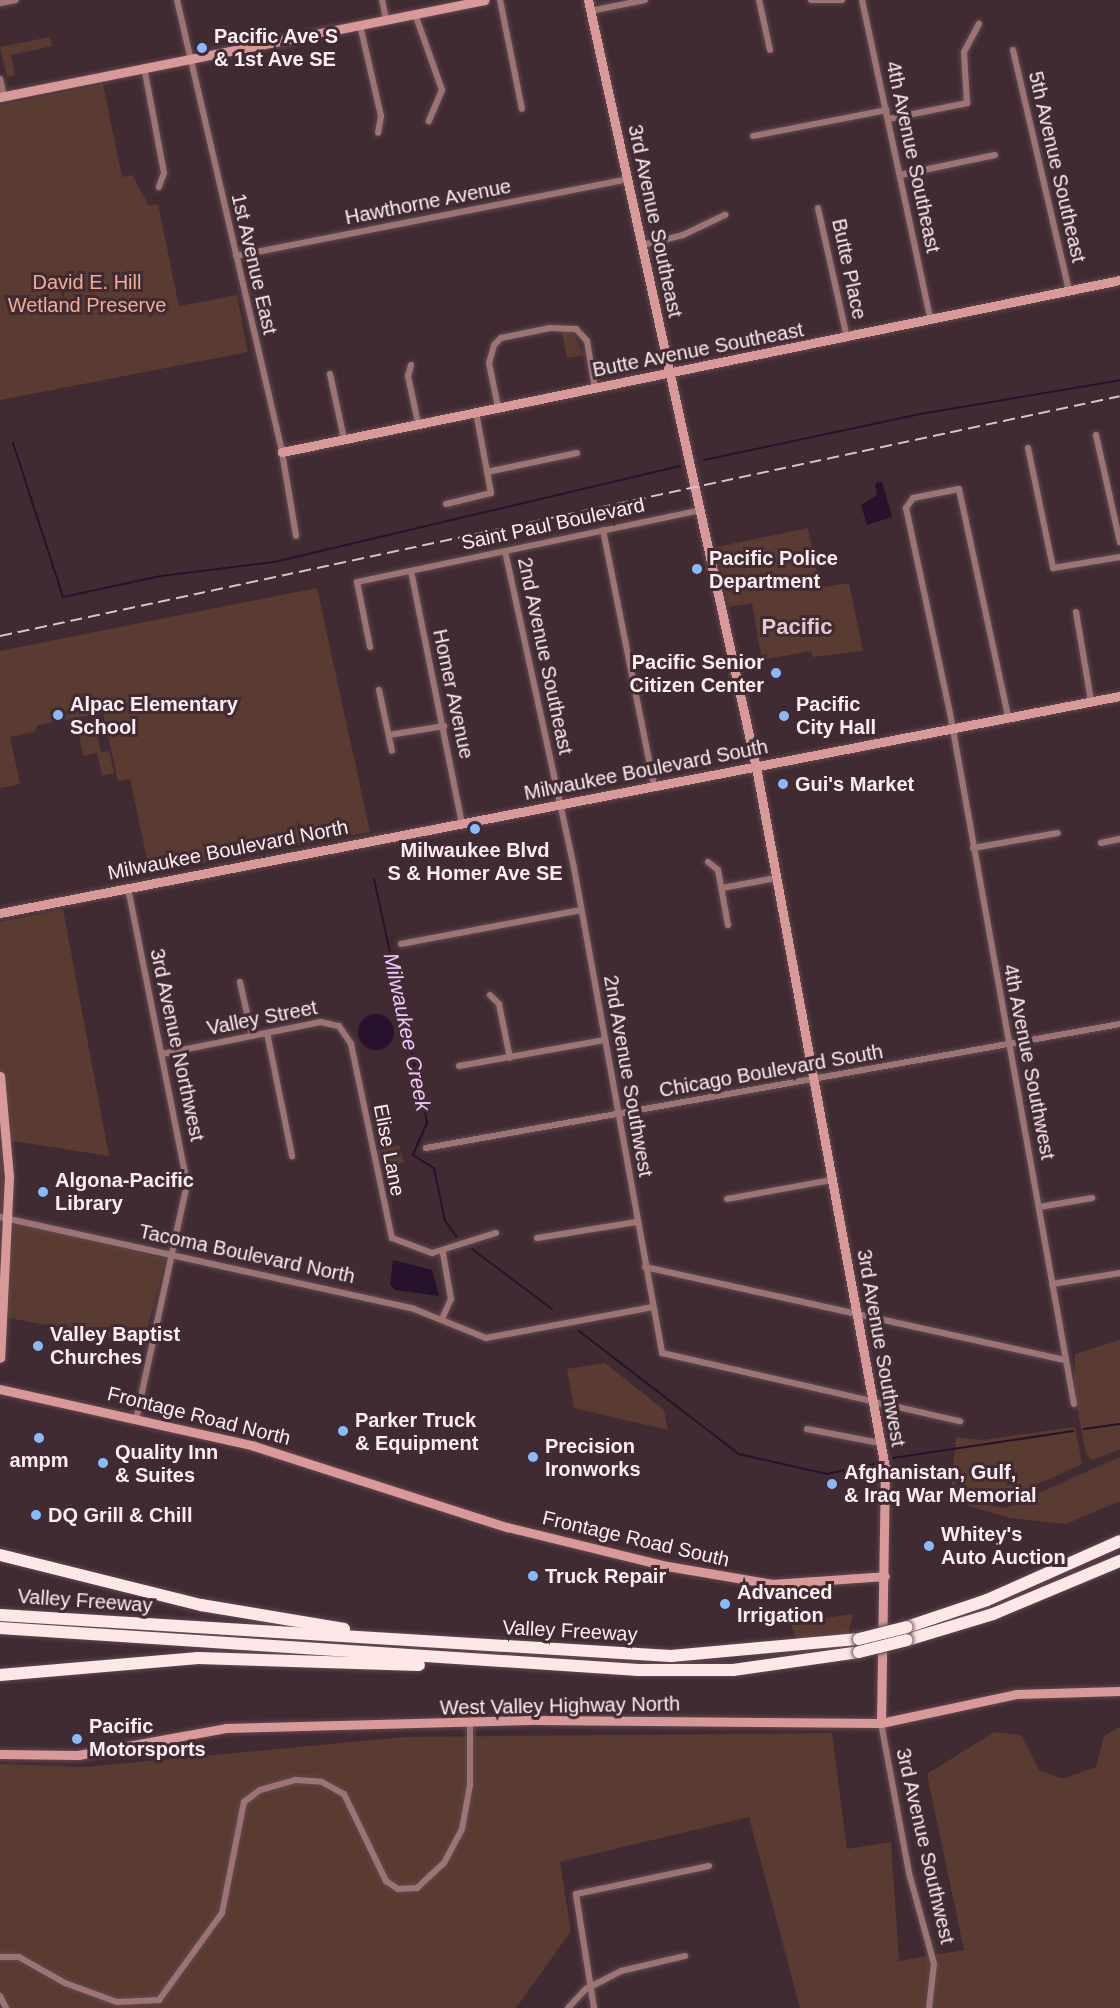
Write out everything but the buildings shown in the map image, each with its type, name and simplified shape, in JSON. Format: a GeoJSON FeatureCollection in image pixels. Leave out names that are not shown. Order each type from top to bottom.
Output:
{"type":"FeatureCollection","features":[{"type":"Feature","properties":{"kind":"highway","name":"Valley Freeway"},"geometry":{"type":"LineString","coordinates":[[3,1629],[558,1667],[734,1670],[859,1652],[987,1600],[1120,1541]]}},
{"type":"Feature","properties":{"kind":"highway"},"geometry":{"type":"LineString","coordinates":[[0,1555],[266,1618],[447,1643]]}},
{"type":"Feature","properties":{"kind":"highway","name":"Valley Freeway"},"geometry":{"type":"LineString","coordinates":[[3,1615],[671,1656],[907,1634],[993,1614],[1120,1561]]}},
{"type":"Feature","properties":{"kind":"highway"},"geometry":{"type":"LineString","coordinates":[[0,1675],[198,1658],[558,1667]]}},
{"type":"Feature","properties":{"kind":"street"},"geometry":{"type":"LineString","coordinates":[[0,3],[16,0]]}},
{"type":"Feature","properties":{"kind":"street","name":"1st Avenue East"},"geometry":{"type":"LineString","coordinates":[[177,0],[282,452],[296,536]]}},
{"type":"Feature","properties":{"kind":"street"},"geometry":{"type":"LineString","coordinates":[[382,0],[386,19]]}},
{"type":"Feature","properties":{"kind":"street"},"geometry":{"type":"LineString","coordinates":[[0,79],[2,96],[484,0]]}},
{"type":"Feature","properties":{"kind":"street"},"geometry":{"type":"LineString","coordinates":[[500,0],[522,109]]}},
{"type":"Feature","properties":{"kind":"street","name":"3rd Avenue Southeast"},"geometry":{"type":"LineString","coordinates":[[588,0],[756,767]]}},
{"type":"Feature","properties":{"kind":"street"},"geometry":{"type":"LineString","coordinates":[[590,11],[645,0]]}},
{"type":"Feature","properties":{"kind":"street"},"geometry":{"type":"LineString","coordinates":[[759,0],[770,50]]}},
{"type":"Feature","properties":{"kind":"street"},"geometry":{"type":"LineString","coordinates":[[810,0],[842,0]]}},
{"type":"Feature","properties":{"kind":"street","name":"4th Avenue Southeast"},"geometry":{"type":"LineString","coordinates":[[862,0],[931,321]]}},
{"type":"Feature","properties":{"kind":"street"},"geometry":{"type":"LineString","coordinates":[[415,14],[442,90],[429,121]]}},
{"type":"Feature","properties":{"kind":"street"},"geometry":{"type":"LineString","coordinates":[[360,24],[381,116],[378,133]]}},
{"type":"Feature","properties":{"kind":"street"},"geometry":{"type":"LineString","coordinates":[[888,119],[968,103],[964,52],[979,24]]}},
{"type":"Feature","properties":{"kind":"street","name":"5th Avenue Southeast"},"geometry":{"type":"LineString","coordinates":[[1013,50],[1069,291]]}},
{"type":"Feature","properties":{"kind":"street"},"geometry":{"type":"LineString","coordinates":[[144,67],[164,173],[159,187]]}},
{"type":"Feature","properties":{"kind":"street"},"geometry":{"type":"LineString","coordinates":[[753,136],[886,110]]}},
{"type":"Feature","properties":{"kind":"street"},"geometry":{"type":"LineString","coordinates":[[900,175],[995,156]]}},
{"type":"Feature","properties":{"kind":"street","name":"Hawthorne Avenue"},"geometry":{"type":"LineString","coordinates":[[236,256],[627,179]]}},
{"type":"Feature","properties":{"kind":"street","name":"Butte Place"},"geometry":{"type":"LineString","coordinates":[[818,208],[847,338]]}},
{"type":"Feature","properties":{"kind":"street"},"geometry":{"type":"LineString","coordinates":[[642,245],[683,236],[725,214]]}},
{"type":"Feature","properties":{"kind":"street","name":"Butte Avenue Southeast"},"geometry":{"type":"LineString","coordinates":[[282,452],[931,321],[1120,280]]}},
{"type":"Feature","properties":{"kind":"street"},"geometry":{"type":"LineString","coordinates":[[498,407],[489,363],[494,345],[501,338],[550,328],[576,329],[587,341],[595,389]]}},
{"type":"Feature","properties":{"kind":"street"},"geometry":{"type":"LineString","coordinates":[[411,365],[408,376],[418,423]]}},
{"type":"Feature","properties":{"kind":"street"},"geometry":{"type":"LineString","coordinates":[[330,374],[344,439]]}},
{"type":"Feature","properties":{"kind":"street"},"geometry":{"type":"LineString","coordinates":[[446,504],[491,493],[476,412]]}},
{"type":"Feature","properties":{"kind":"street"},"geometry":{"type":"LineString","coordinates":[[1096,435],[1120,542]]}},
{"type":"Feature","properties":{"kind":"street"},"geometry":{"type":"LineString","coordinates":[[1028,448],[1053,568],[1120,557]]}},
{"type":"Feature","properties":{"kind":"street"},"geometry":{"type":"LineString","coordinates":[[487,472],[577,453]]}},
{"type":"Feature","properties":{"kind":"street"},"geometry":{"type":"LineString","coordinates":[[953,727],[908,501],[959,489],[1008,716]]}},
{"type":"Feature","properties":{"kind":"street","name":"Saint Paul Boulevard"},"geometry":{"type":"LineString","coordinates":[[370,647],[357,582],[701,510]]}},
{"type":"Feature","properties":{"kind":"street"},"geometry":{"type":"LineString","coordinates":[[603,530],[654,786]]}},
{"type":"Feature","properties":{"kind":"street","name":"2nd Avenue Southeast"},"geometry":{"type":"LineString","coordinates":[[505,551],[561,804]]}},
{"type":"Feature","properties":{"kind":"street","name":"Homer Avenue"},"geometry":{"type":"LineString","coordinates":[[411,571],[462,823]]}},
{"type":"Feature","properties":{"kind":"street"},"geometry":{"type":"LineString","coordinates":[[1076,612],[1091,701]]}},
{"type":"Feature","properties":{"kind":"street"},"geometry":{"type":"LineString","coordinates":[[379,690],[392,751]]}},
{"type":"Feature","properties":{"kind":"street","name":"Milwaukee Boulevard South"},"geometry":{"type":"LineString","coordinates":[[462,823],[1120,696]]}},
{"type":"Feature","properties":{"kind":"street"},"geometry":{"type":"LineString","coordinates":[[389,735],[444,726]]}},
{"type":"Feature","properties":{"kind":"street","name":"4th Avenue Southwest"},"geometry":{"type":"LineString","coordinates":[[953,727],[1008,1046],[1074,1404]]}},
{"type":"Feature","properties":{"kind":"street","name":"3rd Avenue Southwest"},"geometry":{"type":"LineString","coordinates":[[756,767],[880,1443],[887,1498],[881,1723],[909,1873],[934,1964],[929,2008]]}},
{"type":"Feature","properties":{"kind":"street","name":"2nd Avenue Southwest"},"geometry":{"type":"LineString","coordinates":[[561,804],[662,1353],[872,1401]]}},
{"type":"Feature","properties":{"kind":"street","name":"Milwaukee Boulevard North"},"geometry":{"type":"LineString","coordinates":[[0,913],[462,823]]}},
{"type":"Feature","properties":{"kind":"street"},"geometry":{"type":"LineString","coordinates":[[973,848],[1058,833]]}},
{"type":"Feature","properties":{"kind":"street"},"geometry":{"type":"LineString","coordinates":[[1101,843],[1120,839]]}},
{"type":"Feature","properties":{"kind":"street"},"geometry":{"type":"LineString","coordinates":[[708,862],[718,870],[728,926]]}},
{"type":"Feature","properties":{"kind":"street"},"geometry":{"type":"LineString","coordinates":[[722,888],[776,878]]}},
{"type":"Feature","properties":{"kind":"street","name":"3rd Avenue Northwest"},"geometry":{"type":"LineString","coordinates":[[128,888],[187,1184],[136,1419]]}},
{"type":"Feature","properties":{"kind":"street"},"geometry":{"type":"LineString","coordinates":[[401,944],[581,910]]}},
{"type":"Feature","properties":{"kind":"street"},"geometry":{"type":"LineString","coordinates":[[240,982],[252,1036]]}},
{"type":"Feature","properties":{"kind":"street"},"geometry":{"type":"LineString","coordinates":[[490,995],[499,1004],[510,1058]]}},
{"type":"Feature","properties":{"kind":"street","name":"Valley Street"},"geometry":{"type":"LineString","coordinates":[[162,1054],[267,1033],[333,1023]]}},
{"type":"Feature","properties":{"kind":"street","name":"Elise Lane"},"geometry":{"type":"LineString","coordinates":[[333,1023],[351,1044],[389,1232],[411,1249],[443,1253]]}},
{"type":"Feature","properties":{"kind":"street","name":"Chicago Boulevard South"},"geometry":{"type":"LineString","coordinates":[[426,1148],[1008,1046],[1120,1024]]}},
{"type":"Feature","properties":{"kind":"street"},"geometry":{"type":"LineString","coordinates":[[267,1033],[292,1156]]}},
{"type":"Feature","properties":{"kind":"street"},"geometry":{"type":"LineString","coordinates":[[459,1066],[605,1040]]}},
{"type":"Feature","properties":{"kind":"street"},"geometry":{"type":"LineString","coordinates":[[0,1076],[4,1218],[0,1358]]}},
{"type":"Feature","properties":{"kind":"street"},"geometry":{"type":"LineString","coordinates":[[727,1199],[832,1180]]}},
{"type":"Feature","properties":{"kind":"street"},"geometry":{"type":"LineString","coordinates":[[1039,1207],[1092,1198]]}},
{"type":"Feature","properties":{"kind":"street","name":"Tacoma Boulevard North"},"geometry":{"type":"LineString","coordinates":[[4,1218],[173,1254],[442,1318],[486,1338],[653,1307]]}},
{"type":"Feature","properties":{"kind":"street"},"geometry":{"type":"LineString","coordinates":[[537,1238],[637,1222]]}},
{"type":"Feature","properties":{"kind":"street"},"geometry":{"type":"LineString","coordinates":[[442,1318],[451,1299],[443,1253],[496,1233]]}},
{"type":"Feature","properties":{"kind":"street"},"geometry":{"type":"LineString","coordinates":[[645,1267],[1066,1360]]}},
{"type":"Feature","properties":{"kind":"street"},"geometry":{"type":"LineString","coordinates":[[1053,1284],[1120,1273]]}},
{"type":"Feature","properties":{"kind":"street","name":"Frontage Road North"},"geometry":{"type":"LineString","coordinates":[[0,1389],[136,1419],[387,1485]]}},
{"type":"Feature","properties":{"kind":"street"},"geometry":{"type":"LineString","coordinates":[[872,1401],[960,1421]]}},
{"type":"Feature","properties":{"kind":"street"},"geometry":{"type":"LineString","coordinates":[[807,1429],[880,1443]]}},
{"type":"Feature","properties":{"kind":"street","name":"Frontage Road South"},"geometry":{"type":"LineString","coordinates":[[387,1485],[534,1535],[725,1578],[772,1584],[885,1576]]}},
{"type":"Feature","properties":{"kind":"street","name":"West Valley Highway North"},"geometry":{"type":"LineString","coordinates":[[0,1754],[78,1755],[226,1728],[470,1723],[881,1723],[1016,1694],[1120,1691]]}},
{"type":"Feature","properties":{"kind":"street"},"geometry":{"type":"LineString","coordinates":[[0,1957],[19,1957],[66,1983],[117,2002],[157,2001],[222,1914],[238,1816],[250,1795],[283,1782],[314,1780],[349,1799],[386,1881],[403,1890],[421,1886],[444,1863],[462,1830],[470,1785],[470,1723]]}},
{"type":"Feature","properties":{"kind":"street"},"geometry":{"type":"LineString","coordinates":[[594,2008],[573,1901],[588,1890],[710,1866]]}},
{"type":"Feature","properties":{"kind":"street"},"geometry":{"type":"LineString","coordinates":[[568,2008],[590,1987],[633,1966],[685,1956]]}},
{"type":"Feature","properties":{"kind":"street"},"geometry":{"type":"LineString","coordinates":[[0,1996],[6,2008]]}},
{"type":"Feature","properties":{"kind":"green space"},"geometry":{"type":"Polygon","coordinates":[[[50,37],[52,46],[11,55],[15,75],[7,77],[0,47],[50,37]]]}},
{"type":"Feature","properties":{"kind":"green space","name":"David E. Hill Wetland Preserve"},"geometry":{"type":"Polygon","coordinates":[[[103,84],[122,177],[132,175],[149,206],[158,204],[179,306],[237,295],[248,352],[0,400],[0,105],[103,84]]]}},
{"type":"Feature","properties":{"kind":"green space"},"geometry":{"type":"Polygon","coordinates":[[[561,330],[572,331],[584,355],[567,358],[561,330]]]}},
{"type":"Feature","properties":{"kind":"green space"},"geometry":{"type":"Polygon","coordinates":[[[808,528],[820,588],[849,583],[863,651],[813,657],[811,651],[762,660],[752,603],[729,607],[716,547],[808,528]]]}},
{"type":"Feature","properties":{"kind":"green space"},"geometry":{"type":"Polygon","coordinates":[[[317,588],[370,832],[150,873],[130,779],[118,781],[103,713],[38,725],[34,732],[10,737],[20,784],[0,788],[0,651],[317,588]]]}},
{"type":"Feature","properties":{"kind":"green space"},"geometry":{"type":"Polygon","coordinates":[[[95,723],[101,752],[109,751],[114,773],[102,776],[97,753],[83,756],[77,726],[95,723]]]}},
{"type":"Feature","properties":{"kind":"green space"},"geometry":{"type":"Polygon","coordinates":[[[63,909],[109,1156],[7,1140],[9,1219],[166,1259],[143,1344],[0,1316],[0,922],[63,909]]]}},
{"type":"Feature","properties":{"kind":"green space"},"geometry":{"type":"Polygon","coordinates":[[[399,1145],[404,1162],[383,1168],[378,1151],[399,1145]]]}},
{"type":"Feature","properties":{"kind":"green space"},"geometry":{"type":"Polygon","coordinates":[[[1120,1340],[1120,1449],[1092,1460],[1086,1454],[1074,1391],[1075,1354],[1120,1340]]]}},
{"type":"Feature","properties":{"kind":"green space"},"geometry":{"type":"Polygon","coordinates":[[[605,1363],[664,1410],[668,1430],[574,1408],[567,1369],[605,1363]]]}},
{"type":"Feature","properties":{"kind":"green space"},"geometry":{"type":"Polygon","coordinates":[[[1075,1427],[1082,1464],[1005,1499],[951,1490],[956,1437],[983,1440],[1075,1427]]]}},
{"type":"Feature","properties":{"kind":"green space"},"geometry":{"type":"Polygon","coordinates":[[[1120,1457],[1120,1501],[1066,1524],[1010,1518],[939,1497],[1005,1508],[1120,1457]]]}},
{"type":"Feature","properties":{"kind":"green space"},"geometry":{"type":"Polygon","coordinates":[[[804,1611],[811,1620],[853,1614],[848,1634],[797,1641],[786,1612],[804,1611]]]}},
{"type":"Feature","properties":{"kind":"green space"},"geometry":{"type":"Polygon","coordinates":[[[1120,1727],[1120,2008],[800,2008],[749,1817],[560,1862],[571,1931],[516,2008],[0,2008],[0,1764],[86,1767],[405,1737],[832,1733],[847,1849],[891,1842],[899,1961],[964,1950],[927,1774],[994,1732],[1021,1735],[1039,1770],[1062,1779],[1096,1767],[1104,1736],[1120,1727]]]}},
{"type":"Feature","properties":{"kind":"shaded area"},"geometry":{"type":"Polygon","coordinates":[[[882,481],[892,517],[867,525],[861,505],[877,495],[875,484],[882,481]]]}},
{"type":"Feature","properties":{"kind":"shaded area"},"geometry":{"type":"Polygon","coordinates":[[[376,1014],[389,1019],[394,1032],[389,1045],[376,1050],[363,1045],[358,1032],[363,1019],[376,1014]]]}},
{"type":"Feature","properties":{"kind":"shaded area"},"geometry":{"type":"Polygon","coordinates":[[[393,1260],[432,1270],[439,1296],[395,1290],[390,1285],[393,1260]]]}},
{"type":"Feature","properties":{"kind":"waterway"},"geometry":{"type":"LineString","coordinates":[[704,460],[920,414],[1120,380]]}},
{"type":"Feature","properties":{"kind":"waterway"},"geometry":{"type":"LineString","coordinates":[[13,443],[63,597],[161,576],[274,562],[680,466]]}},
{"type":"Feature","properties":{"kind":"waterway","name":"Milwaukee Creek"},"geometry":{"type":"LineString","coordinates":[[374,879],[427,1123],[413,1155],[434,1168],[445,1221],[456,1236]]}},
{"type":"Feature","properties":{"kind":"waterway","name":"Milwaukee Creek"},"geometry":{"type":"LineString","coordinates":[[472,1249],[552,1309]]}},
{"type":"Feature","properties":{"kind":"waterway","name":"Milwaukee Creek"},"geometry":{"type":"LineString","coordinates":[[579,1331],[739,1454],[827,1474],[874,1464]]}},
{"type":"Feature","properties":{"kind":"waterway","name":"Milwaukee Creek"},"geometry":{"type":"LineString","coordinates":[[1084,1429],[1120,1424]]}},
{"type":"Feature","properties":{"kind":"waterway","name":"Milwaukee Creek"},"geometry":{"type":"LineString","coordinates":[[893,1458],[1073,1431]]}},
{"type":"Feature","properties":{"kind":"railway"},"geometry":{"type":"LineString","coordinates":[[0,636],[1120,396]]}},
{"type":"Feature","properties":{"kind":"place","name":"Pacific Ave S & 1st Ave SE"},"geometry":{"type":"Point","coordinates":[202,48]}},
{"type":"Feature","properties":{"kind":"place","name":"Pacific Police Department"},"geometry":{"type":"Point","coordinates":[697,569]}},
{"type":"Feature","properties":{"kind":"place","name":"Pacific Senior Citizen Center"},"geometry":{"type":"Point","coordinates":[776,673]}},
{"type":"Feature","properties":{"kind":"place","name":"Alpac Elementary School"},"geometry":{"type":"Point","coordinates":[58,715]}},
{"type":"Feature","properties":{"kind":"place","name":"Pacific City Hall"},"geometry":{"type":"Point","coordinates":[784,716]}},
{"type":"Feature","properties":{"kind":"place","name":"Gui's Market"},"geometry":{"type":"Point","coordinates":[783,784]}},
{"type":"Feature","properties":{"kind":"place","name":"Milwaukee Blvd S & Homer Ave SE"},"geometry":{"type":"Point","coordinates":[475,829]}},
{"type":"Feature","properties":{"kind":"place","name":"Algona-Pacific Library"},"geometry":{"type":"Point","coordinates":[43,1192]}},
{"type":"Feature","properties":{"kind":"place","name":"Valley Baptist Churches"},"geometry":{"type":"Point","coordinates":[38,1346]}},
{"type":"Feature","properties":{"kind":"place","name":"Parker Truck & Equipment"},"geometry":{"type":"Point","coordinates":[343,1431]}},
{"type":"Feature","properties":{"kind":"place","name":"ampm"},"geometry":{"type":"Point","coordinates":[39,1438]}},
{"type":"Feature","properties":{"kind":"place","name":"Precision Ironworks"},"geometry":{"type":"Point","coordinates":[533,1457]}},
{"type":"Feature","properties":{"kind":"place","name":"Quality Inn & Suites"},"geometry":{"type":"Point","coordinates":[103,1463]}},
{"type":"Feature","properties":{"kind":"place","name":"Afghanistan, Gulf, & Iraq War Memorial"},"geometry":{"type":"Point","coordinates":[832,1484]}},
{"type":"Feature","properties":{"kind":"place","name":"DQ Grill & Chill"},"geometry":{"type":"Point","coordinates":[36,1515]}},
{"type":"Feature","properties":{"kind":"place","name":"Whitey's Auto Auction"},"geometry":{"type":"Point","coordinates":[929,1546]}},
{"type":"Feature","properties":{"kind":"place","name":"Truck Repair"},"geometry":{"type":"Point","coordinates":[533,1576]}},
{"type":"Feature","properties":{"kind":"place","name":"Advanced Irrigation"},"geometry":{"type":"Point","coordinates":[725,1604]}},
{"type":"Feature","properties":{"kind":"place","name":"Pacific Motorsports"},"geometry":{"type":"Point","coordinates":[77,1739]}},
{"type":"Feature","properties":{"kind":"district","name":"Pacific"},"geometry":{"type":"Point","coordinates":[797,627]}}]}
